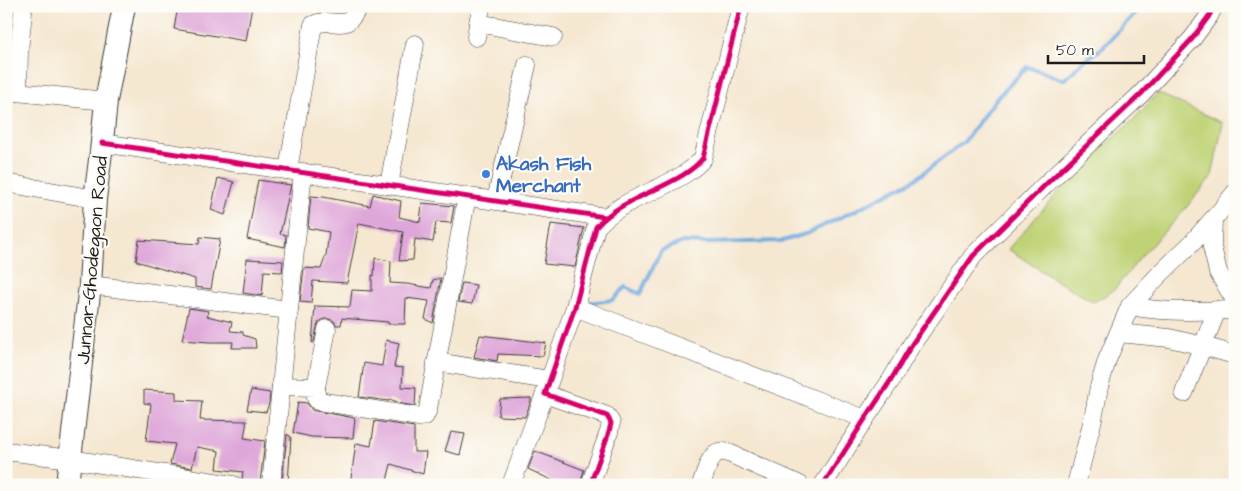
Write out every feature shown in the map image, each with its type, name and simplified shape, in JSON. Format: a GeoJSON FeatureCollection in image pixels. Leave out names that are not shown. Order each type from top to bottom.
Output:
{"type":"FeatureCollection","features":[{"type":"Feature","properties":{"kind":"main road","name":"Junnar-Ghodegaon Road"},"geometry":{"type":"LineString","coordinates":[[68,485],[90,285],[95,199],[106,101],[124,6]]}},
{"type":"Feature","properties":{"kind":"street"},"geometry":{"type":"LineString","coordinates":[[271,485],[289,310],[296,171],[313,26],[319,22],[344,23],[351,20],[355,16],[358,6]]}},
{"type":"Feature","properties":{"kind":"street"},"geometry":{"type":"LineString","coordinates":[[468,6],[479,18],[553,37]]}},
{"type":"Feature","properties":{"kind":"street"},"geometry":{"type":"LineString","coordinates":[[511,485],[575,308],[596,227],[605,217],[621,206],[670,183],[698,166],[703,158],[741,6]]}},
{"type":"Feature","properties":{"kind":"street"},"geometry":{"type":"LineString","coordinates":[[826,484],[912,344],[973,256],[1141,94],[1192,39],[1214,6]]}},
{"type":"Feature","properties":{"kind":"street"},"geometry":{"type":"LineString","coordinates":[[23,12],[13,40],[12,92],[106,101]]}},
{"type":"Feature","properties":{"kind":"street"},"geometry":{"type":"LineString","coordinates":[[389,185],[415,44]]}},
{"type":"Feature","properties":{"kind":"street"},"geometry":{"type":"LineString","coordinates":[[496,200],[527,65]]}},
{"type":"Feature","properties":{"kind":"street"},"geometry":{"type":"LineString","coordinates":[[102,142],[605,217]]}},
{"type":"Feature","properties":{"kind":"street"},"geometry":{"type":"LineString","coordinates":[[6,183],[95,199]]}},
{"type":"Feature","properties":{"kind":"street"},"geometry":{"type":"LineString","coordinates":[[1076,485],[1094,419],[1099,387],[1107,360],[1130,306],[1213,220],[1235,193]]}},
{"type":"Feature","properties":{"kind":"street"},"geometry":{"type":"LineString","coordinates":[[327,329],[316,387],[316,398],[318,401],[419,417],[425,416],[428,409],[467,196]]}},
{"type":"Feature","properties":{"kind":"street"},"geometry":{"type":"LineString","coordinates":[[1213,220],[1212,247],[1218,272],[1235,300]]}},
{"type":"Feature","properties":{"kind":"street"},"geometry":{"type":"LineString","coordinates":[[90,285],[289,310]]}},
{"type":"Feature","properties":{"kind":"street"},"geometry":{"type":"LineString","coordinates":[[1130,306],[1174,312],[1226,310]]}},
{"type":"Feature","properties":{"kind":"street"},"geometry":{"type":"LineString","coordinates":[[575,308],[865,418]]}},
{"type":"Feature","properties":{"kind":"street"},"geometry":{"type":"LineString","coordinates":[[1184,393],[1203,346],[1226,310]]}},
{"type":"Feature","properties":{"kind":"street"},"geometry":{"type":"LineString","coordinates":[[1118,333],[1169,338],[1235,356]]}},
{"type":"Feature","properties":{"kind":"street"},"geometry":{"type":"LineString","coordinates":[[436,362],[547,387],[607,416],[611,423],[609,432],[590,485]]}},
{"type":"Feature","properties":{"kind":"street"},"geometry":{"type":"LineString","coordinates":[[281,386],[316,387]]}},
{"type":"Feature","properties":{"kind":"street"},"geometry":{"type":"LineString","coordinates":[[6,451],[70,458],[233,485]]}},
{"type":"Feature","properties":{"kind":"street"},"geometry":{"type":"LineString","coordinates":[[701,485],[711,460],[715,454],[720,452],[731,454],[800,485]]}},
{"type":"Feature","properties":{"kind":"green space"},"geometry":{"type":"Polygon","coordinates":[[[1158,93],[1223,123],[1212,176],[1114,290],[1094,302],[1057,281],[1008,249],[1078,170],[1131,122],[1158,93]]]}},
{"type":"Feature","properties":{"kind":"building"},"geometry":{"type":"Polygon","coordinates":[[[178,6],[252,6],[246,41],[174,29],[178,6]]]}},
{"type":"Feature","properties":{"kind":"building"},"geometry":{"type":"Polygon","coordinates":[[[218,178],[234,182],[225,215],[211,210],[218,178]]]}},
{"type":"Feature","properties":{"kind":"building"},"geometry":{"type":"Polygon","coordinates":[[[258,180],[291,185],[280,234],[286,235],[285,247],[247,239],[258,180]]]}},
{"type":"Feature","properties":{"kind":"building"},"geometry":{"type":"Polygon","coordinates":[[[373,194],[401,201],[399,217],[420,222],[422,203],[454,206],[451,223],[436,222],[433,242],[415,239],[413,260],[399,261],[403,232],[359,223],[347,283],[313,281],[311,303],[300,302],[304,268],[321,269],[326,255],[329,232],[308,228],[311,196],[370,206],[373,194]]]}},
{"type":"Feature","properties":{"kind":"building"},"geometry":{"type":"Polygon","coordinates":[[[551,224],[584,228],[575,267],[544,264],[551,224]]]}},
{"type":"Feature","properties":{"kind":"building"},"geometry":{"type":"Polygon","coordinates":[[[200,237],[220,239],[211,289],[195,287],[195,279],[136,261],[139,240],[199,244],[200,237]]]}},
{"type":"Feature","properties":{"kind":"building"},"geometry":{"type":"Polygon","coordinates":[[[375,258],[391,261],[390,283],[431,288],[433,280],[441,278],[433,323],[425,319],[429,301],[406,298],[405,324],[388,324],[388,322],[342,318],[341,325],[336,325],[334,321],[324,319],[319,322],[314,342],[312,343],[315,306],[350,307],[352,290],[372,291],[375,258]]]}},
{"type":"Feature","properties":{"kind":"building"},"geometry":{"type":"Polygon","coordinates":[[[247,259],[283,261],[282,272],[264,271],[262,296],[243,293],[247,259]]]}},
{"type":"Feature","properties":{"kind":"building"},"geometry":{"type":"Polygon","coordinates":[[[462,283],[476,285],[472,304],[458,302],[462,283]]]}},
{"type":"Feature","properties":{"kind":"building"},"geometry":{"type":"Polygon","coordinates":[[[189,308],[208,311],[207,316],[232,322],[230,331],[243,332],[243,335],[255,339],[256,348],[232,348],[233,342],[182,340],[189,308]]]}},
{"type":"Feature","properties":{"kind":"building"},"geometry":{"type":"Polygon","coordinates":[[[480,335],[546,343],[543,356],[498,354],[497,361],[474,357],[480,335]]]}},
{"type":"Feature","properties":{"kind":"building"},"geometry":{"type":"Polygon","coordinates":[[[386,340],[399,343],[394,367],[403,368],[402,387],[416,388],[415,406],[389,399],[389,401],[359,397],[364,363],[382,366],[386,340]]]}},
{"type":"Feature","properties":{"kind":"building"},"geometry":{"type":"Polygon","coordinates":[[[144,390],[176,392],[176,400],[202,401],[200,420],[247,421],[244,438],[265,441],[260,483],[242,480],[243,472],[217,469],[219,451],[197,447],[192,468],[170,464],[175,444],[146,441],[151,404],[144,403],[144,390]]]}},
{"type":"Feature","properties":{"kind":"building"},"geometry":{"type":"Polygon","coordinates":[[[251,390],[270,393],[266,412],[247,410],[251,390]]]}},
{"type":"Feature","properties":{"kind":"building"},"geometry":{"type":"Polygon","coordinates":[[[531,398],[525,417],[498,416],[500,399],[531,398]]]}},
{"type":"Feature","properties":{"kind":"building"},"geometry":{"type":"Polygon","coordinates":[[[298,402],[307,403],[312,410],[355,418],[353,438],[312,437],[293,433],[298,402]]]}},
{"type":"Feature","properties":{"kind":"building"},"geometry":{"type":"Polygon","coordinates":[[[375,421],[414,427],[414,452],[426,452],[423,474],[391,464],[386,485],[350,485],[356,443],[371,446],[375,421]]]}},
{"type":"Feature","properties":{"kind":"building"},"geometry":{"type":"Polygon","coordinates":[[[451,432],[465,434],[460,455],[445,451],[451,432]]]}},
{"type":"Feature","properties":{"kind":"building"},"geometry":{"type":"Polygon","coordinates":[[[287,434],[291,437],[288,483],[282,482],[287,434]]]}},
{"type":"Feature","properties":{"kind":"building"},"geometry":{"type":"Polygon","coordinates":[[[535,451],[584,470],[580,485],[562,485],[528,469],[535,451]]]}},
{"type":"Feature","properties":{"kind":"waterway"},"geometry":{"type":"LineString","coordinates":[[588,303],[613,300],[625,287],[640,294],[661,251],[683,242],[783,241],[808,233],[914,180],[964,142],[995,100],[1027,67],[1063,80],[1081,63],[1101,49],[1142,6]]}},
{"type":"Feature","properties":{"kind":"cycle path"},"geometry":{"type":"LineString","coordinates":[[590,485],[611,423],[607,416],[545,394],[575,307],[596,227],[615,210],[683,175],[694,168],[703,158],[741,6]]}},
{"type":"Feature","properties":{"kind":"cycle path"},"geometry":{"type":"LineString","coordinates":[[823,485],[912,344],[973,256],[1141,94],[1192,39],[1214,6]]}},
{"type":"Feature","properties":{"kind":"cycle path"},"geometry":{"type":"LineString","coordinates":[[102,143],[605,217]]}},
{"type":"Feature","properties":{"kind":"place","name":"Akash Fish Merchant"},"geometry":{"type":"Point","coordinates":[486,174]}}]}
